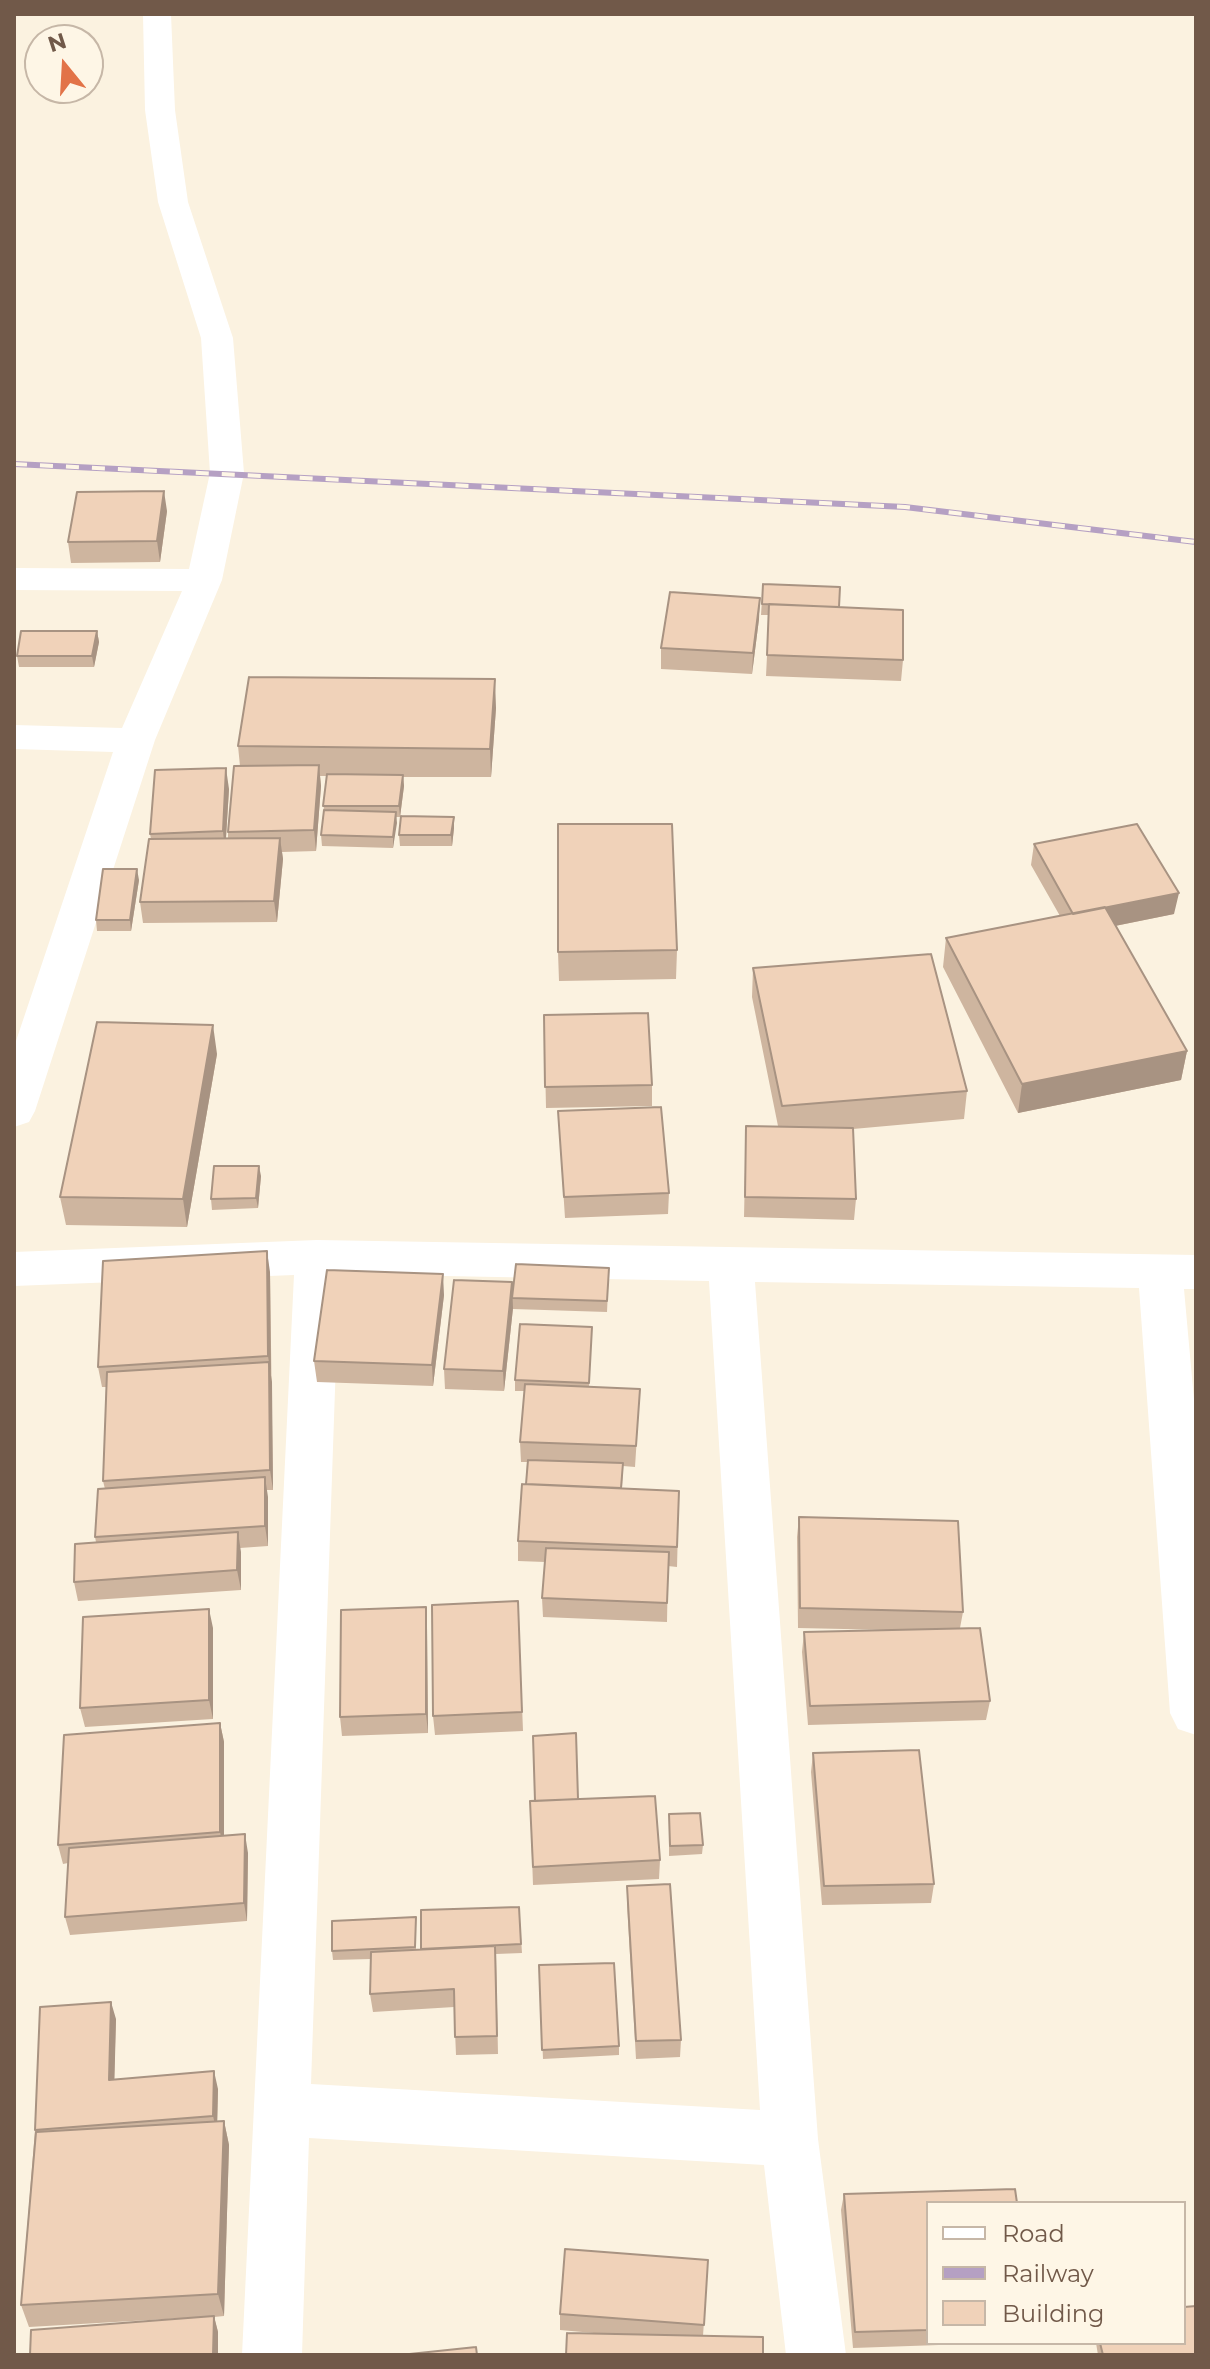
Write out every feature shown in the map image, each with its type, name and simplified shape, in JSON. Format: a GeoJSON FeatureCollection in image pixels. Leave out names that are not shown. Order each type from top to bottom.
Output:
{"type":"FeatureCollection","features":[{"type":"Feature","properties":{"kind":"street"},"geometry":{"type":"LineString","coordinates":[[14,1111],[136,740],[204,580],[227,473],[217,338],[173,202],[160,110],[157,14]]}},
{"type":"Feature","properties":{"kind":"street"},"geometry":{"type":"LineString","coordinates":[[14,579],[204,580]]}},
{"type":"Feature","properties":{"kind":"street"},"geometry":{"type":"LineString","coordinates":[[14,737],[136,740]]}},
{"type":"Feature","properties":{"kind":"street"},"geometry":{"type":"LineString","coordinates":[[272,2355],[317,1257]]}},
{"type":"Feature","properties":{"kind":"street"},"geometry":{"type":"LineString","coordinates":[[14,1269],[317,1257],[1178,1271],[1196,1713]]}},
{"type":"Feature","properties":{"kind":"street"},"geometry":{"type":"LineString","coordinates":[[731,1265],[790,2139],[816,2355]]}},
{"type":"Feature","properties":{"kind":"street"},"geometry":{"type":"LineString","coordinates":[[281,2109],[790,2139]]}},
{"type":"Feature","properties":{"kind":"building"},"geometry":{"type":"Polygon","coordinates":[[[164,491],[157,541],[68,542],[77,492],[164,491]]]}},
{"type":"Feature","properties":{"kind":"building"},"geometry":{"type":"Polygon","coordinates":[[[763,584],[840,587],[839,607],[762,604],[763,584]]]}},
{"type":"Feature","properties":{"kind":"building"},"geometry":{"type":"Polygon","coordinates":[[[670,592],[760,598],[753,653],[661,648],[670,592]]]}},
{"type":"Feature","properties":{"kind":"building"},"geometry":{"type":"Polygon","coordinates":[[[769,604],[903,610],[903,660],[767,655],[769,604]]]}},
{"type":"Feature","properties":{"kind":"building"},"geometry":{"type":"Polygon","coordinates":[[[21,631],[97,631],[92,656],[17,656],[21,631]]]}},
{"type":"Feature","properties":{"kind":"building"},"geometry":{"type":"Polygon","coordinates":[[[249,677],[495,679],[490,749],[238,746],[249,677]]]}},
{"type":"Feature","properties":{"kind":"building"},"geometry":{"type":"Polygon","coordinates":[[[319,765],[314,830],[228,832],[234,766],[319,765]]]}},
{"type":"Feature","properties":{"kind":"building"},"geometry":{"type":"Polygon","coordinates":[[[226,768],[223,831],[150,834],[155,770],[226,768]]]}},
{"type":"Feature","properties":{"kind":"building"},"geometry":{"type":"Polygon","coordinates":[[[327,774],[403,775],[399,806],[323,806],[327,774]]]}},
{"type":"Feature","properties":{"kind":"building"},"geometry":{"type":"Polygon","coordinates":[[[324,810],[396,812],[393,837],[321,835],[324,810]]]}},
{"type":"Feature","properties":{"kind":"building"},"geometry":{"type":"Polygon","coordinates":[[[401,816],[454,817],[451,835],[399,835],[401,816]]]}},
{"type":"Feature","properties":{"kind":"building"},"geometry":{"type":"Polygon","coordinates":[[[558,824],[672,824],[677,950],[558,952],[558,824]]]}},
{"type":"Feature","properties":{"kind":"building"},"geometry":{"type":"Polygon","coordinates":[[[1137,824],[1179,893],[1073,914],[1034,844],[1137,824]]]}},
{"type":"Feature","properties":{"kind":"building"},"geometry":{"type":"Polygon","coordinates":[[[280,838],[274,901],[140,902],[149,839],[280,838]]]}},
{"type":"Feature","properties":{"kind":"building"},"geometry":{"type":"Polygon","coordinates":[[[103,869],[137,869],[130,920],[96,920],[103,869]]]}},
{"type":"Feature","properties":{"kind":"building"},"geometry":{"type":"Polygon","coordinates":[[[1105,907],[1187,1051],[1022,1084],[946,938],[1105,907]]]}},
{"type":"Feature","properties":{"kind":"building"},"geometry":{"type":"Polygon","coordinates":[[[931,954],[967,1091],[782,1106],[753,968],[931,954]]]}},
{"type":"Feature","properties":{"kind":"building"},"geometry":{"type":"Polygon","coordinates":[[[648,1013],[652,1085],[545,1087],[544,1015],[648,1013]]]}},
{"type":"Feature","properties":{"kind":"building"},"geometry":{"type":"Polygon","coordinates":[[[97,1022],[213,1025],[183,1199],[60,1197],[97,1022]]]}},
{"type":"Feature","properties":{"kind":"building"},"geometry":{"type":"Polygon","coordinates":[[[661,1107],[669,1193],[564,1197],[558,1111],[661,1107]]]}},
{"type":"Feature","properties":{"kind":"building"},"geometry":{"type":"Polygon","coordinates":[[[746,1126],[853,1128],[856,1199],[745,1197],[746,1126]]]}},
{"type":"Feature","properties":{"kind":"building"},"geometry":{"type":"Polygon","coordinates":[[[214,1166],[259,1166],[256,1198],[211,1199],[214,1166]]]}},
{"type":"Feature","properties":{"kind":"building"},"geometry":{"type":"Polygon","coordinates":[[[267,1251],[268,1356],[98,1367],[103,1261],[267,1251]]]}},
{"type":"Feature","properties":{"kind":"building"},"geometry":{"type":"Polygon","coordinates":[[[516,1264],[609,1268],[607,1301],[512,1298],[516,1264]]]}},
{"type":"Feature","properties":{"kind":"building"},"geometry":{"type":"Polygon","coordinates":[[[327,1270],[443,1274],[432,1365],[314,1361],[327,1270]]]}},
{"type":"Feature","properties":{"kind":"building"},"geometry":{"type":"Polygon","coordinates":[[[454,1280],[512,1282],[503,1371],[444,1369],[454,1280]]]}},
{"type":"Feature","properties":{"kind":"building"},"geometry":{"type":"Polygon","coordinates":[[[520,1324],[592,1327],[589,1383],[515,1380],[520,1324]]]}},
{"type":"Feature","properties":{"kind":"building"},"geometry":{"type":"Polygon","coordinates":[[[269,1362],[270,1470],[103,1481],[107,1372],[269,1362]]]}},
{"type":"Feature","properties":{"kind":"building"},"geometry":{"type":"Polygon","coordinates":[[[525,1384],[640,1389],[636,1446],[520,1442],[525,1384]]]}},
{"type":"Feature","properties":{"kind":"building"},"geometry":{"type":"Polygon","coordinates":[[[528,1460],[623,1463],[621,1488],[526,1484],[528,1460]]]}},
{"type":"Feature","properties":{"kind":"building"},"geometry":{"type":"Polygon","coordinates":[[[265,1477],[265,1526],[95,1537],[98,1489],[265,1477]]]}},
{"type":"Feature","properties":{"kind":"building"},"geometry":{"type":"Polygon","coordinates":[[[522,1484],[679,1491],[677,1547],[518,1541],[522,1484]]]}},
{"type":"Feature","properties":{"kind":"building"},"geometry":{"type":"Polygon","coordinates":[[[799,1517],[958,1521],[963,1612],[800,1608],[799,1517]]]}},
{"type":"Feature","properties":{"kind":"building"},"geometry":{"type":"Polygon","coordinates":[[[238,1532],[237,1570],[74,1582],[75,1544],[238,1532]]]}},
{"type":"Feature","properties":{"kind":"building"},"geometry":{"type":"Polygon","coordinates":[[[546,1548],[669,1552],[667,1603],[542,1598],[546,1548]]]}},
{"type":"Feature","properties":{"kind":"building"},"geometry":{"type":"Polygon","coordinates":[[[518,1601],[522,1712],[433,1716],[432,1605],[518,1601]]]}},
{"type":"Feature","properties":{"kind":"building"},"geometry":{"type":"Polygon","coordinates":[[[426,1607],[426,1714],[340,1717],[341,1610],[426,1607]]]}},
{"type":"Feature","properties":{"kind":"building"},"geometry":{"type":"Polygon","coordinates":[[[209,1609],[209,1700],[80,1708],[83,1617],[209,1609]]]}},
{"type":"Feature","properties":{"kind":"building"},"geometry":{"type":"Polygon","coordinates":[[[980,1628],[990,1701],[810,1706],[804,1632],[980,1628]]]}},
{"type":"Feature","properties":{"kind":"building"},"geometry":{"type":"Polygon","coordinates":[[[220,1723],[220,1832],[58,1845],[64,1735],[220,1723]]]}},
{"type":"Feature","properties":{"kind":"building"},"geometry":{"type":"Polygon","coordinates":[[[576,1733],[578,1799],[535,1801],[533,1736],[576,1733]]]}},
{"type":"Feature","properties":{"kind":"building"},"geometry":{"type":"Polygon","coordinates":[[[919,1750],[934,1884],[824,1886],[813,1753],[919,1750]]]}},
{"type":"Feature","properties":{"kind":"building"},"geometry":{"type":"Polygon","coordinates":[[[655,1796],[660,1860],[533,1867],[530,1801],[655,1796]]]}},
{"type":"Feature","properties":{"kind":"building"},"geometry":{"type":"Polygon","coordinates":[[[700,1813],[703,1845],[670,1846],[669,1814],[700,1813]]]}},
{"type":"Feature","properties":{"kind":"building"},"geometry":{"type":"Polygon","coordinates":[[[245,1834],[244,1903],[65,1917],[69,1848],[245,1834]]]}},
{"type":"Feature","properties":{"kind":"building"},"geometry":{"type":"Polygon","coordinates":[[[670,1884],[681,2040],[636,2041],[627,1886],[670,1884]]]}},
{"type":"Feature","properties":{"kind":"building"},"geometry":{"type":"Polygon","coordinates":[[[519,1907],[521,1944],[421,1949],[421,1910],[519,1907]]]}},
{"type":"Feature","properties":{"kind":"building"},"geometry":{"type":"Polygon","coordinates":[[[416,1917],[415,1947],[332,1951],[332,1921],[416,1917]]]}},
{"type":"Feature","properties":{"kind":"building"},"geometry":{"type":"Polygon","coordinates":[[[495,1946],[497,2036],[455,2037],[454,1989],[370,1994],[371,1952],[495,1946]]]}},
{"type":"Feature","properties":{"kind":"building"},"geometry":{"type":"Polygon","coordinates":[[[614,1963],[619,2046],[542,2050],[539,1965],[614,1963]]]}},
{"type":"Feature","properties":{"kind":"building"},"geometry":{"type":"Polygon","coordinates":[[[111,2002],[109,2080],[214,2071],[213,2116],[35,2130],[40,2007],[111,2002]]]}},
{"type":"Feature","properties":{"kind":"building"},"geometry":{"type":"Polygon","coordinates":[[[224,2121],[218,2294],[21,2305],[36,2132],[224,2121]]]}},
{"type":"Feature","properties":{"kind":"building"},"geometry":{"type":"Polygon","coordinates":[[[1015,2189],[1017,2201],[926,2201],[926,2330],[855,2332],[844,2194],[1015,2189]]]}},
{"type":"Feature","properties":{"kind":"building"},"geometry":{"type":"Polygon","coordinates":[[[565,2249],[708,2260],[704,2325],[560,2314],[565,2249]]]}},
{"type":"Feature","properties":{"kind":"building"},"geometry":{"type":"Polygon","coordinates":[[[1196,2306],[1196,2355],[1103,2355],[1100,2345],[1186,2345],[1186,2307],[1196,2306]]]}},
{"type":"Feature","properties":{"kind":"building"},"geometry":{"type":"Polygon","coordinates":[[[214,2316],[213,2355],[30,2355],[31,2330],[214,2316]]]}},
{"type":"Feature","properties":{"kind":"building"},"geometry":{"type":"Polygon","coordinates":[[[567,2333],[763,2337],[763,2355],[566,2355],[567,2333]]]}},
{"type":"Feature","properties":{"kind":"building"},"geometry":{"type":"Polygon","coordinates":[[[476,2347],[477,2355],[400,2355],[476,2347]]]}},
{"type":"Feature","properties":{"kind":"railway"},"geometry":{"type":"LineString","coordinates":[[14,464],[905,507],[1196,542]]}}]}
